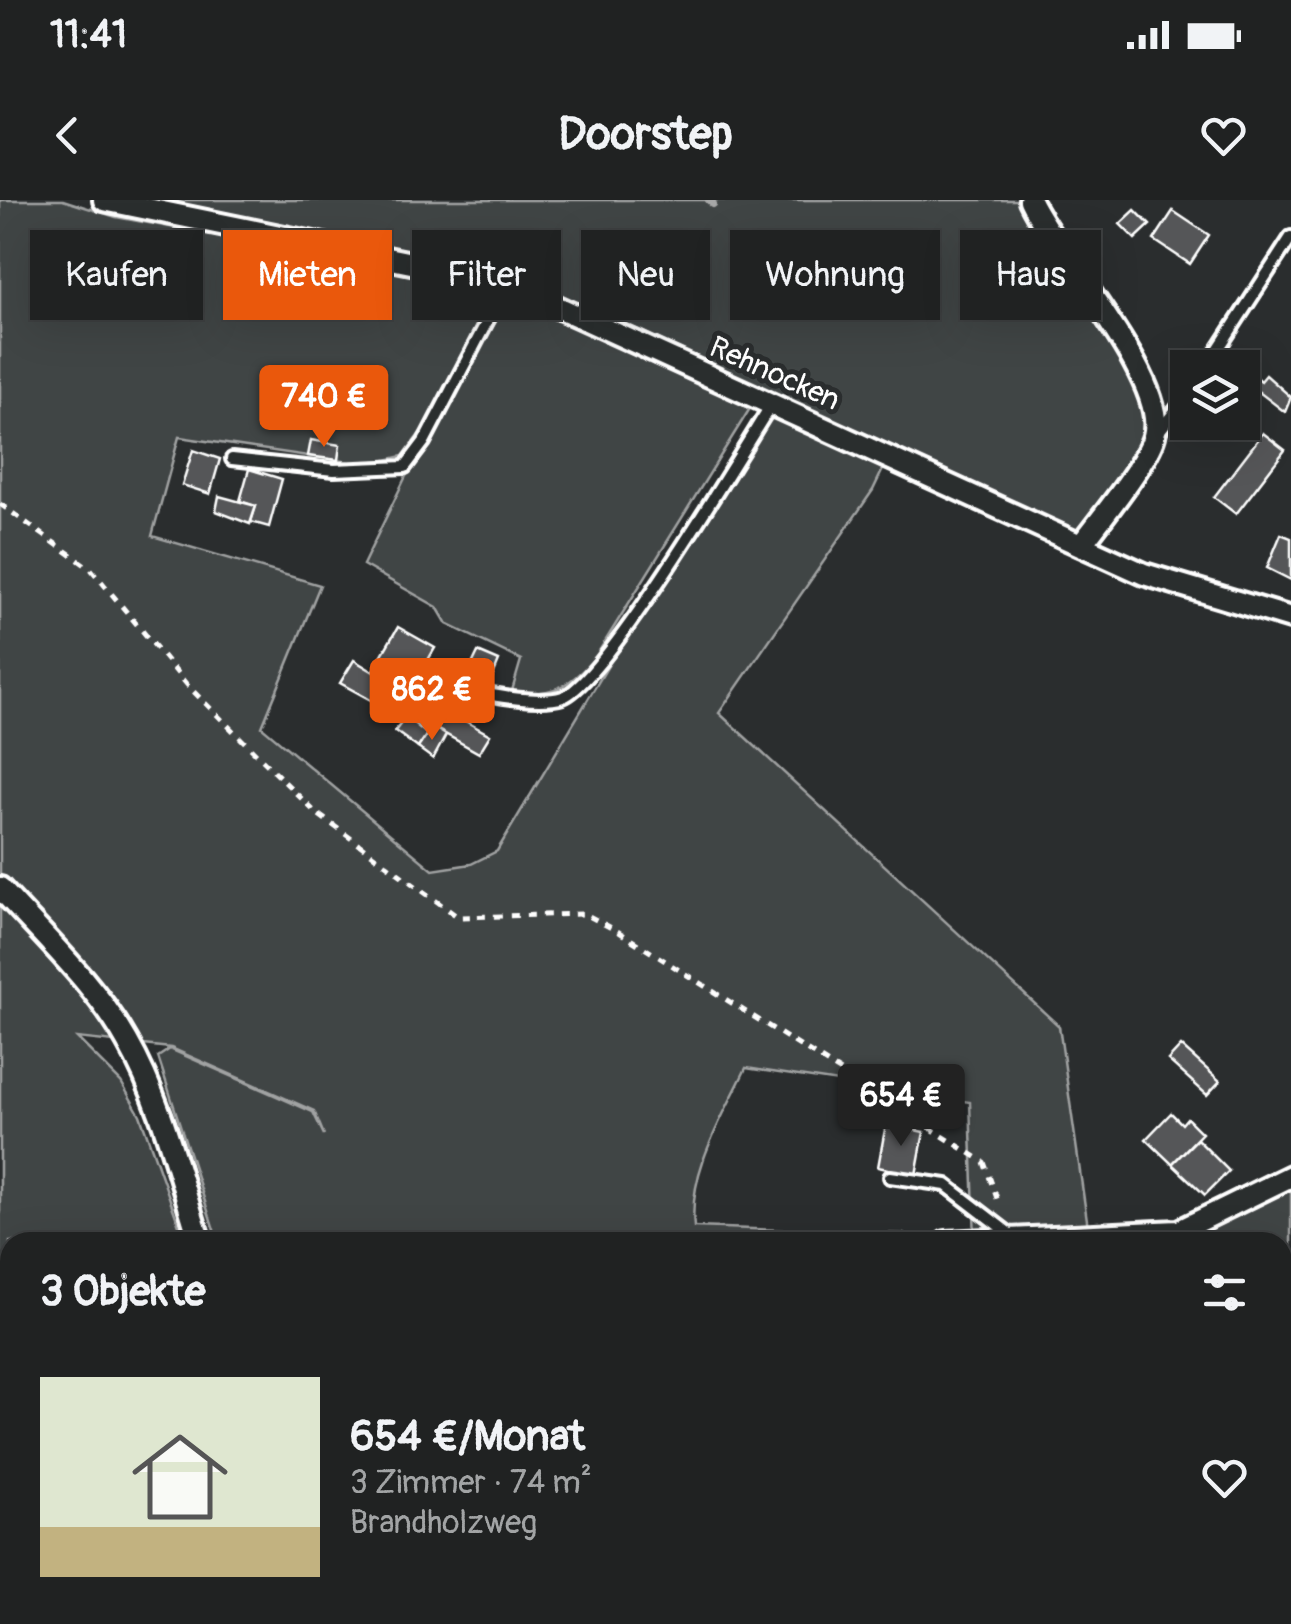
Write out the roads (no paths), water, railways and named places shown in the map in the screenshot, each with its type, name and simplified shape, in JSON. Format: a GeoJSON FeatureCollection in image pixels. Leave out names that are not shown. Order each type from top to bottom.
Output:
{"type":"FeatureCollection","features":[{"type":"Feature","properties":{"kind":"street","name":"Rehnocken"},"geometry":{"type":"LineString","coordinates":[[104,200],[412,263]]}},
{"type":"Feature","properties":{"kind":"street"},"geometry":{"type":"LineString","coordinates":[[1030,200],[1047,235],[1140,370],[1156,409],[1154,437],[1081,546]]}},
{"type":"Feature","properties":{"kind":"street","name":"Rehnocken"},"geometry":{"type":"LineString","coordinates":[[561,309],[1144,574],[1291,618]]}},
{"type":"Feature","properties":{"kind":"street"},"geometry":{"type":"LineString","coordinates":[[0,888],[102,1002],[128,1042],[149,1088],[197,1232]]}},
{"type":"Feature","properties":{"kind":"street"},"geometry":{"type":"LineString","coordinates":[[1132,1232],[1179,1230],[1291,1176]]}},
{"type":"Feature","properties":{"kind":"lane"},"geometry":{"type":"LineString","coordinates":[[1218,350],[1291,237]]}},
{"type":"Feature","properties":{"kind":"lane"},"geometry":{"type":"LineString","coordinates":[[232,458],[334,470],[406,467],[424,442],[487,320]]}},
{"type":"Feature","properties":{"kind":"lane"},"geometry":{"type":"LineString","coordinates":[[433,685],[539,698],[560,698],[577,690],[611,652],[772,404]]}},
{"type":"Feature","properties":{"kind":"lane"},"geometry":{"type":"LineString","coordinates":[[1154,437],[1170,417]]}},
{"type":"Feature","properties":{"kind":"lane"},"geometry":{"type":"LineString","coordinates":[[890,1177],[946,1185],[1007,1232]]}},
{"type":"Feature","properties":{"kind":"waterway"},"geometry":{"type":"LineString","coordinates":[[709,200],[713,204]]}}]}
